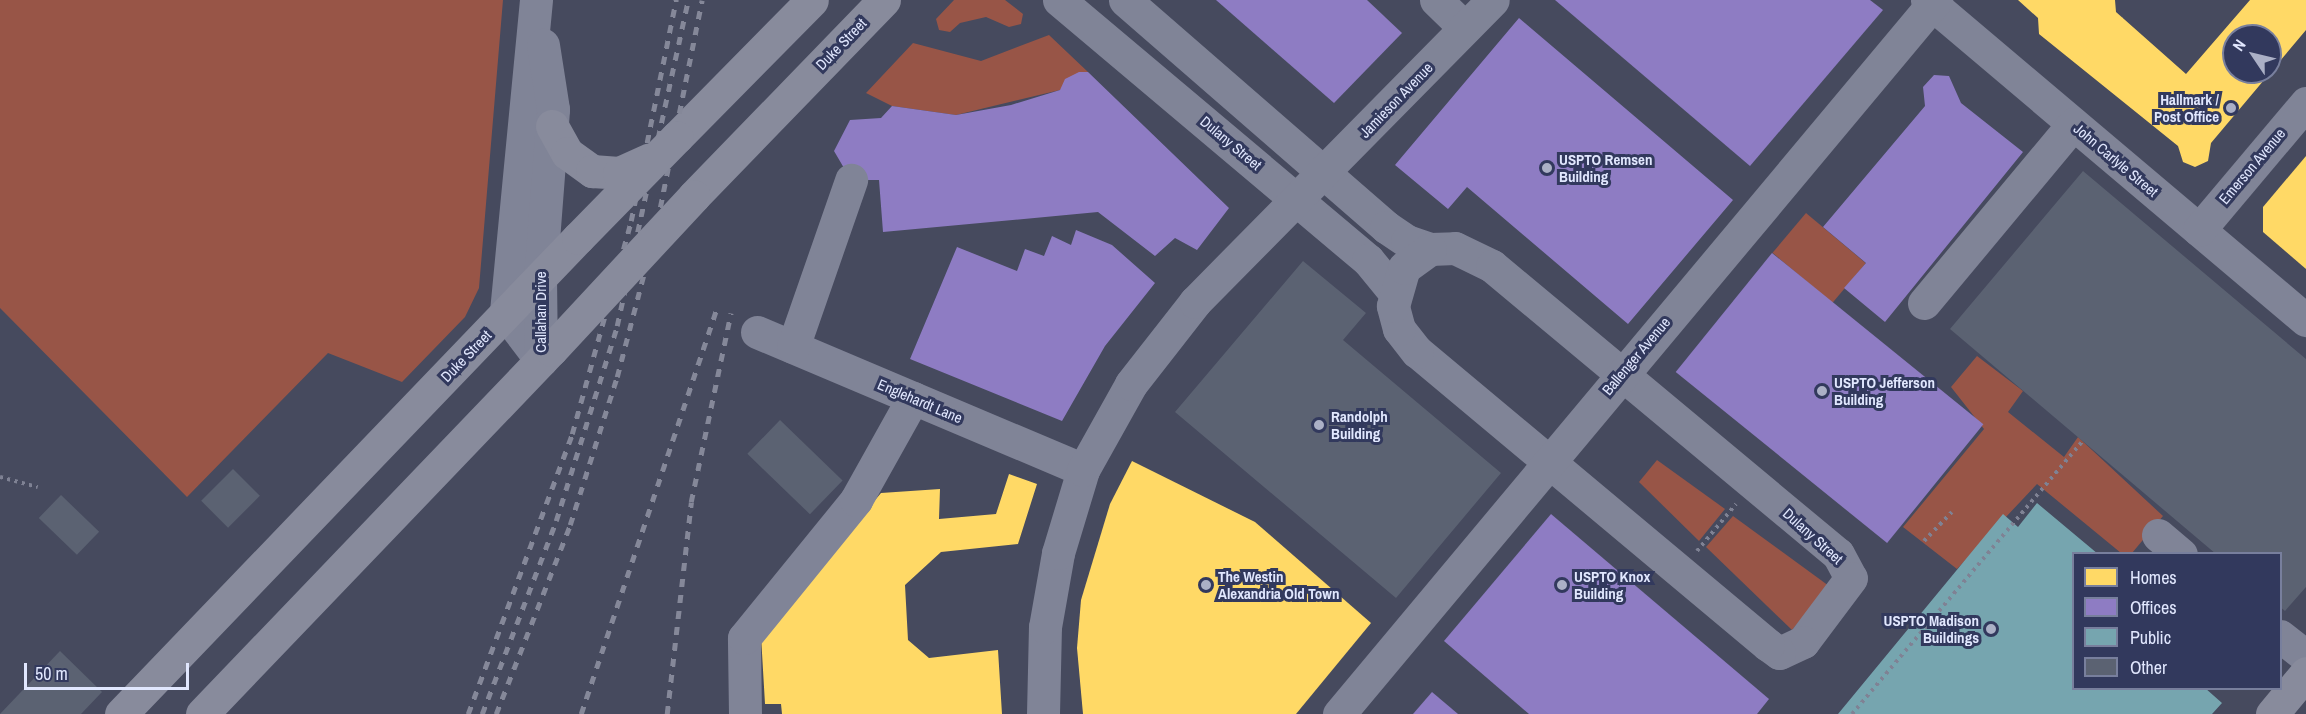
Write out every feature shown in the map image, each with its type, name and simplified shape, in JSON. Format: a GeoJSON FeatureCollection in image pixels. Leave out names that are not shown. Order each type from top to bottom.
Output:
{"type":"FeatureCollection","features":[{"type":"Feature","properties":{"kind":"main road","name":"Duke Street"},"geometry":{"type":"LineString","coordinates":[[121,714],[717,94],[812,0]]}},
{"type":"Feature","properties":{"kind":"main road","name":"Duke Street"},"geometry":{"type":"LineString","coordinates":[[202,714],[546,355],[694,196],[884,0]]}},
{"type":"Feature","properties":{"kind":"main road"},"geometry":{"type":"LineString","coordinates":[[552,126],[567,153],[592,171],[608,175],[629,170],[677,137]]}},
{"type":"Feature","properties":{"kind":"main road"},"geometry":{"type":"LineString","coordinates":[[2272,714],[2306,673]]}},
{"type":"Feature","properties":{"kind":"street","name":"Callahan Drive"},"geometry":{"type":"LineString","coordinates":[[537,0],[552,126],[540,279],[546,355]]}},
{"type":"Feature","properties":{"kind":"street","name":"Callahan Drive"},"geometry":{"type":"LineString","coordinates":[[537,0],[506,314],[546,355]]}},
{"type":"Feature","properties":{"kind":"street","name":"Dulany Street"},"geometry":{"type":"LineString","coordinates":[[1059,0],[1368,260],[1395,293]]}},
{"type":"Feature","properties":{"kind":"street","name":"Dulany Street"},"geometry":{"type":"LineString","coordinates":[[1125,0],[1323,176],[1386,227],[1430,249],[1455,248],[1492,266],[1620,375],[1838,554],[1851,578],[1803,642],[1779,653],[1417,352],[1399,329],[1395,293],[1404,268],[1430,249]]}},
{"type":"Feature","properties":{"kind":"street"},"geometry":{"type":"LineString","coordinates":[[1436,0],[1465,28]]}},
{"type":"Feature","properties":{"kind":"street","name":"Jamieson Avenue"},"geometry":{"type":"LineString","coordinates":[[1043,714],[1047,610],[1083,471],[1119,403],[1167,332],[1323,176],[1493,0]]}},
{"type":"Feature","properties":{"kind":"street","name":"John Carlyle Street"},"geometry":{"type":"LineString","coordinates":[[1931,1],[2306,320]]}},
{"type":"Feature","properties":{"kind":"street","name":"Ballenger Avenue"},"geometry":{"type":"LineString","coordinates":[[1339,714],[1931,1]]}},
{"type":"Feature","properties":{"kind":"street","name":"Emerson Avenue"},"geometry":{"type":"LineString","coordinates":[[2199,230],[2306,103]]}},
{"type":"Feature","properties":{"kind":"street"},"geometry":{"type":"LineString","coordinates":[[1924,303],[2073,124]]}},
{"type":"Feature","properties":{"kind":"street"},"geometry":{"type":"LineString","coordinates":[[793,347],[851,180]]}},
{"type":"Feature","properties":{"kind":"street","name":"Englehardt Lane"},"geometry":{"type":"LineString","coordinates":[[757,332],[1083,471]]}},
{"type":"Feature","properties":{"kind":"street"},"geometry":{"type":"LineString","coordinates":[[745,714],[744,638],[856,500],[913,398]]}},
{"type":"Feature","properties":{"kind":"street"},"geometry":{"type":"LineString","coordinates":[[2282,638],[2306,657]]}},
{"type":"Feature","properties":{"kind":"path"},"geometry":{"type":"LineString","coordinates":[[1852,714],[2083,441]]}},
{"type":"Feature","properties":{"kind":"path"},"geometry":{"type":"LineString","coordinates":[[0,477],[38,487]]}},
{"type":"Feature","properties":{"kind":"path"},"geometry":{"type":"LineString","coordinates":[[1679,572],[1753,484]]}},
{"type":"Feature","properties":{"kind":"path"},"geometry":{"type":"LineString","coordinates":[[1924,542],[1952,512]]}},
{"type":"Feature","properties":{"kind":"shaded area"},"geometry":{"type":"Polygon","coordinates":[[[0,0],[503,0],[479,288],[465,317],[402,382],[328,353],[187,497],[0,308],[0,0]]]}},
{"type":"Feature","properties":{"kind":"shaded area"},"geometry":{"type":"Polygon","coordinates":[[[954,0],[1005,0],[1023,14],[1021,24],[1009,27],[986,17],[960,23],[950,32],[939,30],[936,19],[954,0]]]}},
{"type":"Feature","properties":{"kind":"shaded area"},"geometry":{"type":"Polygon","coordinates":[[[1049,35],[1088,72],[1060,90],[956,115],[892,106],[866,93],[913,43],[981,61],[1049,35]]]}},
{"type":"Feature","properties":{"kind":"shaded area"},"geometry":{"type":"Polygon","coordinates":[[[1806,213],[1866,263],[1832,303],[1773,253],[1806,213]]]}},
{"type":"Feature","properties":{"kind":"shaded area"},"geometry":{"type":"Polygon","coordinates":[[[1977,356],[2023,391],[2008,412],[2064,457],[2078,437],[2163,516],[2133,552],[2120,552],[2037,484],[1957,569],[1903,527],[1984,429],[1951,387],[1977,356]]]}},
{"type":"Feature","properties":{"kind":"shaded area"},"geometry":{"type":"Polygon","coordinates":[[[1657,460],[1725,509],[1699,541],[1639,482],[1657,460]]]}},
{"type":"Feature","properties":{"kind":"shaded area"},"geometry":{"type":"Polygon","coordinates":[[[1733,516],[1829,586],[1792,630],[1706,547],[1733,516]]]}},
{"type":"Feature","properties":{"kind":"building: Homes"},"geometry":{"type":"Polygon","coordinates":[[[2018,0],[2115,0],[2116,12],[2186,74],[2222,32],[2222,84],[2261,84],[2211,143],[2208,161],[2195,167],[2183,162],[2178,146],[2039,34],[2038,18],[2018,0]]]}},
{"type":"Feature","properties":{"kind":"building: Homes"},"geometry":{"type":"Polygon","coordinates":[[[2250,0],[2306,0],[2306,30],[2282,59],[2282,24],[2229,24],[2250,0]]]}},
{"type":"Feature","properties":{"kind":"building: Homes"},"geometry":{"type":"Polygon","coordinates":[[[2306,156],[2306,269],[2263,232],[2263,207],[2306,156]]]}},
{"type":"Feature","properties":{"kind":"building: Homes","name":"The Westin Alexandria Old Town"},"geometry":{"type":"Polygon","coordinates":[[[1132,461],[1255,522],[1371,623],[1296,714],[1083,714],[1077,648],[1081,600],[1110,504],[1132,461]]]}},
{"type":"Feature","properties":{"kind":"building: Homes"},"geometry":{"type":"Polygon","coordinates":[[[1009,474],[1037,484],[1018,544],[941,552],[905,585],[908,640],[929,658],[998,650],[1002,714],[782,714],[781,704],[765,704],[761,636],[881,493],[940,489],[939,519],[996,514],[1009,474]]]}},
{"type":"Feature","properties":{"kind":"building: Offices"},"geometry":{"type":"Polygon","coordinates":[[[1216,0],[1367,0],[1402,33],[1334,103],[1216,0]]]}},
{"type":"Feature","properties":{"kind":"building: Offices"},"geometry":{"type":"Polygon","coordinates":[[[1555,0],[1870,0],[1883,10],[1750,166],[1555,0]]]}},
{"type":"Feature","properties":{"kind":"building: Offices","name":"USPTO Remsen Building"},"geometry":{"type":"Polygon","coordinates":[[[1519,18],[1733,200],[1628,324],[1467,187],[1448,209],[1395,165],[1519,18]]]}},
{"type":"Feature","properties":{"kind":"building: Offices"},"geometry":{"type":"Polygon","coordinates":[[[1079,72],[1088,72],[1229,208],[1197,250],[1175,238],[1155,256],[1098,212],[883,232],[879,180],[851,180],[834,151],[850,120],[881,118],[892,106],[956,115],[1011,105],[1060,90],[1065,79],[1079,72]]]}},
{"type":"Feature","properties":{"kind":"building: Offices"},"geometry":{"type":"Polygon","coordinates":[[[1934,75],[1949,76],[1961,103],[2023,152],[1885,322],[1844,288],[1866,263],[1823,227],[1925,106],[1923,87],[1934,75]]]}},
{"type":"Feature","properties":{"kind":"building: Offices"},"geometry":{"type":"Polygon","coordinates":[[[1076,230],[1112,245],[1155,283],[1105,346],[1062,421],[910,359],[957,247],[1017,271],[1025,249],[1044,256],[1052,236],[1071,245],[1076,230]]]}},
{"type":"Feature","properties":{"kind":"building: Offices","name":"USPTO Jefferson Building"},"geometry":{"type":"Polygon","coordinates":[[[1772,253],[1983,424],[1887,543],[1676,372],[1772,253]]]}},
{"type":"Feature","properties":{"kind":"building: Offices","name":"USPTO Knox Building"},"geometry":{"type":"Polygon","coordinates":[[[1551,514],[1769,699],[1757,714],[1529,714],[1444,641],[1551,514]]]}},
{"type":"Feature","properties":{"kind":"building: Offices"},"geometry":{"type":"Polygon","coordinates":[[[1432,692],[1458,714],[1413,714],[1432,692]]]}},
{"type":"Feature","properties":{"kind":"building: Public","name":"USPTO Madison Buildings"},"geometry":{"type":"Polygon","coordinates":[[[2037,503],[2096,552],[2072,552],[2072,690],[2207,690],[2222,703],[2212,714],[1838,714],[2003,514],[2018,527],[2037,503]]]}},
{"type":"Feature","properties":{"kind":"building: Other"},"geometry":{"type":"Polygon","coordinates":[[[2083,171],[2306,359],[2306,587],[2285,611],[2282,609],[2282,552],[2214,552],[1950,329],[2083,171]]]}},
{"type":"Feature","properties":{"kind":"building: Other","name":"Randolph Building"},"geometry":{"type":"Polygon","coordinates":[[[1303,261],[1366,313],[1343,340],[1501,473],[1396,598],[1175,412],[1303,261]]]}},
{"type":"Feature","properties":{"kind":"building: Other"},"geometry":{"type":"Polygon","coordinates":[[[780,420],[843,480],[810,514],[747,454],[780,420]]]}},
{"type":"Feature","properties":{"kind":"building: Other"},"geometry":{"type":"Polygon","coordinates":[[[233,469],[260,496],[228,528],[201,501],[233,469]]]}},
{"type":"Feature","properties":{"kind":"building: Other"},"geometry":{"type":"Polygon","coordinates":[[[61,495],[99,532],[77,555],[39,518],[61,495]]]}},
{"type":"Feature","properties":{"kind":"building: Other"},"geometry":{"type":"Polygon","coordinates":[[[60,651],[102,692],[81,714],[0,714],[60,651]]]}},
{"type":"Feature","properties":{"kind":"railway"},"geometry":{"type":"LineString","coordinates":[[468,714],[572,434],[631,221],[676,0]]}},
{"type":"Feature","properties":{"kind":"railway"},"geometry":{"type":"LineString","coordinates":[[482,714],[556,521],[617,326],[688,0]]}},
{"type":"Feature","properties":{"kind":"railway"},"geometry":{"type":"LineString","coordinates":[[496,714],[570,525],[617,377],[657,223],[702,0]]}},
{"type":"Feature","properties":{"kind":"railway"},"geometry":{"type":"LineString","coordinates":[[581,714],[717,308]]}},
{"type":"Feature","properties":{"kind":"railway"},"geometry":{"type":"LineString","coordinates":[[667,714],[691,502],[731,313]]}},
{"type":"Feature","properties":{"kind":"place","name":"Hallmark / Post Office"},"geometry":{"type":"Point","coordinates":[2231,108]}},
{"type":"Feature","properties":{"kind":"place","name":"USPTO Remsen Building"},"geometry":{"type":"Point","coordinates":[1547,168]}},
{"type":"Feature","properties":{"kind":"place","name":"USPTO Jefferson Building"},"geometry":{"type":"Point","coordinates":[1822,391]}},
{"type":"Feature","properties":{"kind":"place","name":"Randolph Building"},"geometry":{"type":"Point","coordinates":[1319,425]}},
{"type":"Feature","properties":{"kind":"place","name":"The Westin Alexandria Old Town"},"geometry":{"type":"Point","coordinates":[1206,585]}},
{"type":"Feature","properties":{"kind":"place","name":"USPTO Knox Building"},"geometry":{"type":"Point","coordinates":[1562,585]}},
{"type":"Feature","properties":{"kind":"place","name":"USPTO Madison Buildings"},"geometry":{"type":"Point","coordinates":[1991,629]}}]}
